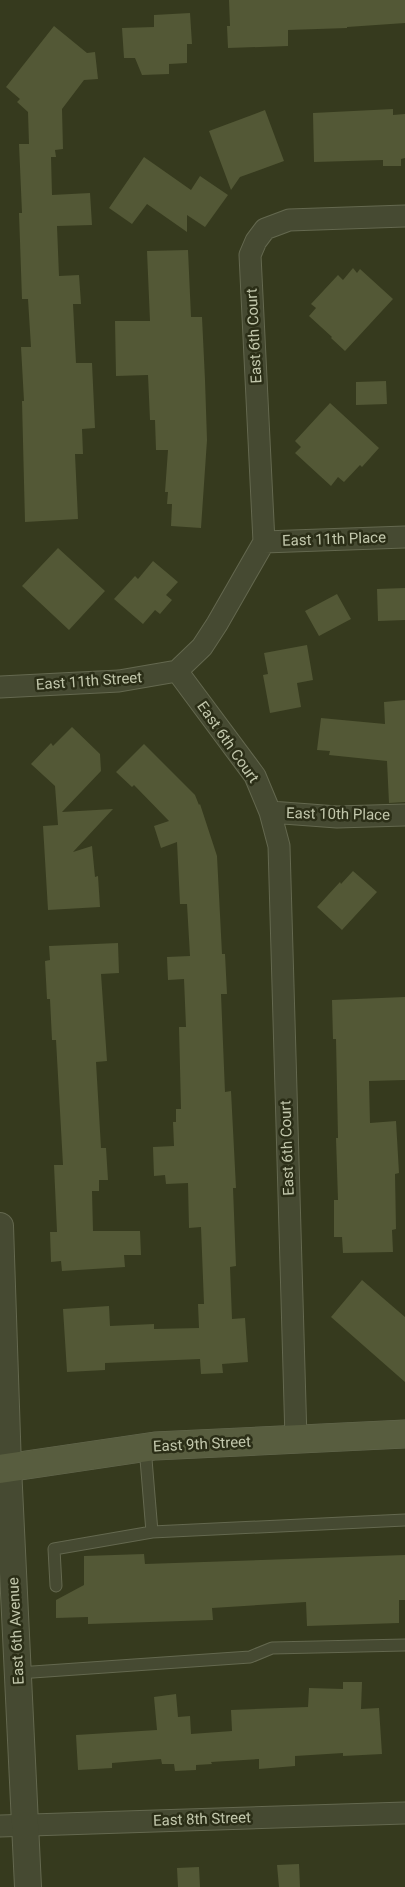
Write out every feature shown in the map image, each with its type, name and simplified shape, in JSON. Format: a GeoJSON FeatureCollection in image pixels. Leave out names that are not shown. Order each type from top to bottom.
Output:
{"type":"FeatureCollection","features":[{"type":"Feature","properties":{"kind":"main road","name":"East 9th Street"},"geometry":{"type":"LineString","coordinates":[[4,1468],[145,1447],[405,1434]]}},
{"type":"Feature","properties":{"kind":"street","name":"East 6th Court"},"geometry":{"type":"LineString","coordinates":[[264,542],[250,255],[256,241],[265,229],[289,220],[405,216]]}},
{"type":"Feature","properties":{"kind":"street","name":"East 11th Place"},"geometry":{"type":"LineString","coordinates":[[264,542],[405,537]]}},
{"type":"Feature","properties":{"kind":"street"},"geometry":{"type":"LineString","coordinates":[[177,671],[191,659],[207,639],[264,542]]}},
{"type":"Feature","properties":{"kind":"street","name":"East 6th Court"},"geometry":{"type":"LineString","coordinates":[[177,671],[255,776],[270,812],[279,846],[296,1439]]}},
{"type":"Feature","properties":{"kind":"street","name":"East 11th Street"},"geometry":{"type":"LineString","coordinates":[[0,687],[119,681],[177,671]]}},
{"type":"Feature","properties":{"kind":"street","name":"East 10th Place"},"geometry":{"type":"LineString","coordinates":[[270,812],[337,816],[405,815]]}},
{"type":"Feature","properties":{"kind":"street","name":"East 6th Avenue"},"geometry":{"type":"LineString","coordinates":[[0,1226],[4,1468],[18,1673],[28,1887]]}},
{"type":"Feature","properties":{"kind":"street","name":"East 8th Street"},"geometry":{"type":"LineString","coordinates":[[0,1826],[405,1813]]}},
{"type":"Feature","properties":{"kind":"lane"},"geometry":{"type":"LineString","coordinates":[[145,1447],[152,1532]]}},
{"type":"Feature","properties":{"kind":"lane"},"geometry":{"type":"LineString","coordinates":[[56,1586],[54,1549],[152,1532],[405,1520]]}},
{"type":"Feature","properties":{"kind":"lane"},"geometry":{"type":"LineString","coordinates":[[18,1673],[250,1657],[272,1648],[405,1645]]}},
{"type":"Feature","properties":{"kind":"building"},"geometry":{"type":"Polygon","coordinates":[[[229,0],[405,0],[405,23],[347,28],[288,30],[288,46],[228,48],[227,26],[230,26],[229,0]]]}},
{"type":"Feature","properties":{"kind":"building"},"geometry":{"type":"Polygon","coordinates":[[[190,13],[192,44],[187,44],[187,63],[169,64],[169,74],[142,75],[135,58],[124,58],[122,28],[154,27],[154,15],[190,13]]]}},
{"type":"Feature","properties":{"kind":"building"},"geometry":{"type":"Polygon","coordinates":[[[54,26],[87,53],[95,52],[98,79],[84,80],[62,109],[63,149],[55,150],[56,157],[51,157],[52,195],[90,193],[92,225],[57,226],[59,276],[79,275],[81,304],[73,304],[76,363],[92,363],[95,428],[82,429],[83,454],[75,454],[78,519],[25,522],[22,401],[24,401],[21,347],[31,347],[28,299],[22,299],[19,213],[22,213],[19,144],[29,144],[28,112],[17,102],[20,99],[6,87],[54,26]]]}},
{"type":"Feature","properties":{"kind":"building"},"geometry":{"type":"Polygon","coordinates":[[[393,109],[393,115],[405,114],[405,158],[401,159],[401,166],[383,166],[383,160],[314,162],[313,113],[393,109]]]}},
{"type":"Feature","properties":{"kind":"building"},"geometry":{"type":"Polygon","coordinates":[[[265,110],[284,161],[240,177],[231,190],[209,131],[265,110]]]}},
{"type":"Feature","properties":{"kind":"building"},"geometry":{"type":"Polygon","coordinates":[[[144,157],[191,190],[200,176],[228,195],[205,227],[187,215],[187,232],[147,204],[132,224],[109,208],[144,157]]]}},
{"type":"Feature","properties":{"kind":"building"},"geometry":{"type":"Polygon","coordinates":[[[188,250],[191,317],[202,317],[205,380],[207,440],[201,528],[171,526],[172,504],[167,504],[168,492],[165,492],[168,450],[156,450],[155,420],[150,420],[148,375],[116,376],[115,321],[150,321],[147,251],[188,250]]]}},
{"type":"Feature","properties":{"kind":"building"},"geometry":{"type":"Polygon","coordinates":[[[353,268],[357,273],[360,269],[393,299],[345,351],[309,316],[316,308],[311,304],[338,275],[343,280],[353,268]]]}},
{"type":"Feature","properties":{"kind":"building"},"geometry":{"type":"Polygon","coordinates":[[[386,381],[387,404],[356,405],[356,382],[386,381]]]}},
{"type":"Feature","properties":{"kind":"building"},"geometry":{"type":"Polygon","coordinates":[[[330,403],[379,448],[362,467],[360,465],[344,482],[338,477],[331,486],[295,453],[301,447],[295,441],[330,403]]]}},
{"type":"Feature","properties":{"kind":"building"},"geometry":{"type":"Polygon","coordinates":[[[58,548],[105,591],[69,630],[22,586],[58,548]]]}},
{"type":"Feature","properties":{"kind":"building"},"geometry":{"type":"Polygon","coordinates":[[[153,561],[178,582],[166,595],[172,600],[160,614],[155,610],[143,624],[114,599],[135,576],[138,579],[153,561]]]}},
{"type":"Feature","properties":{"kind":"building"},"geometry":{"type":"Polygon","coordinates":[[[405,588],[405,620],[378,621],[377,589],[405,588]]]}},
{"type":"Feature","properties":{"kind":"building"},"geometry":{"type":"Polygon","coordinates":[[[337,594],[351,619],[319,636],[305,611],[337,594]]]}},
{"type":"Feature","properties":{"kind":"building"},"geometry":{"type":"Polygon","coordinates":[[[307,645],[313,680],[297,683],[301,707],[270,713],[263,675],[268,674],[264,653],[307,645]]]}},
{"type":"Feature","properties":{"kind":"building"},"geometry":{"type":"Polygon","coordinates":[[[405,700],[405,802],[389,803],[387,761],[329,755],[330,751],[317,750],[321,718],[385,724],[384,702],[405,700]]]}},
{"type":"Feature","properties":{"kind":"building"},"geometry":{"type":"Polygon","coordinates":[[[72,727],[100,754],[101,771],[62,812],[113,809],[73,852],[92,846],[95,877],[98,876],[100,907],[48,910],[43,826],[58,825],[55,786],[31,764],[51,743],[53,746],[72,727]]]}},
{"type":"Feature","properties":{"kind":"building"},"geometry":{"type":"Polygon","coordinates":[[[144,744],[195,795],[200,804],[217,856],[222,954],[225,954],[227,994],[221,994],[225,1092],[231,1091],[236,1188],[233,1188],[236,1266],[230,1267],[232,1319],[245,1318],[248,1362],[222,1364],[223,1373],[201,1374],[200,1359],[105,1363],[105,1370],[67,1372],[63,1309],[109,1306],[110,1326],[154,1324],[154,1329],[199,1328],[198,1304],[204,1304],[201,1227],[189,1228],[188,1183],[166,1184],[165,1175],[154,1176],[153,1147],[174,1146],[173,1122],[176,1122],[176,1109],[181,1109],[179,1027],[186,1027],[184,979],[168,980],[167,957],[190,956],[187,904],[180,904],[177,842],[161,848],[154,826],[169,821],[134,785],[132,787],[116,772],[144,744]]]}},
{"type":"Feature","properties":{"kind":"building"},"geometry":{"type":"Polygon","coordinates":[[[353,871],[377,892],[342,930],[317,907],[353,871]]]}},
{"type":"Feature","properties":{"kind":"building"},"geometry":{"type":"Polygon","coordinates":[[[118,943],[119,973],[101,974],[107,1061],[96,1062],[101,1148],[106,1148],[108,1180],[99,1180],[99,1191],[92,1191],[93,1231],[140,1231],[141,1255],[124,1255],[125,1267],[62,1271],[61,1261],[51,1262],[50,1232],[57,1232],[54,1165],[63,1165],[56,1040],[52,1040],[50,999],[47,999],[45,961],[50,960],[49,946],[118,943]]]}},
{"type":"Feature","properties":{"kind":"building"},"geometry":{"type":"Polygon","coordinates":[[[405,997],[405,1080],[369,1081],[370,1123],[396,1121],[399,1173],[395,1174],[396,1229],[392,1230],[393,1252],[343,1253],[342,1237],[334,1237],[334,1200],[338,1200],[336,1138],[338,1138],[336,1039],[333,1039],[332,1000],[405,997]]]}},
{"type":"Feature","properties":{"kind":"building"},"geometry":{"type":"Polygon","coordinates":[[[362,1280],[405,1317],[405,1382],[331,1317],[362,1280]]]}},
{"type":"Feature","properties":{"kind":"building"},"geometry":{"type":"Polygon","coordinates":[[[144,1554],[145,1564],[405,1555],[405,1600],[399,1600],[399,1623],[307,1626],[306,1602],[212,1608],[213,1620],[88,1624],[88,1617],[56,1618],[56,1600],[84,1585],[84,1556],[144,1554]]]}},
{"type":"Feature","properties":{"kind":"building"},"geometry":{"type":"Polygon","coordinates":[[[343,1682],[362,1682],[361,1709],[379,1708],[382,1754],[343,1756],[343,1753],[295,1756],[295,1766],[259,1769],[259,1759],[211,1762],[212,1764],[196,1765],[196,1770],[175,1771],[174,1764],[162,1764],[161,1759],[112,1763],[112,1768],[78,1770],[76,1735],[157,1730],[154,1697],[176,1694],[178,1717],[190,1716],[191,1734],[232,1731],[231,1710],[308,1707],[309,1688],[343,1689],[343,1682]]]}},
{"type":"Feature","properties":{"kind":"building"},"geometry":{"type":"Polygon","coordinates":[[[299,1864],[300,1887],[279,1887],[277,1865],[299,1864]]]}},
{"type":"Feature","properties":{"kind":"building"},"geometry":{"type":"Polygon","coordinates":[[[199,1867],[200,1887],[178,1887],[177,1868],[199,1867]]]}}]}
